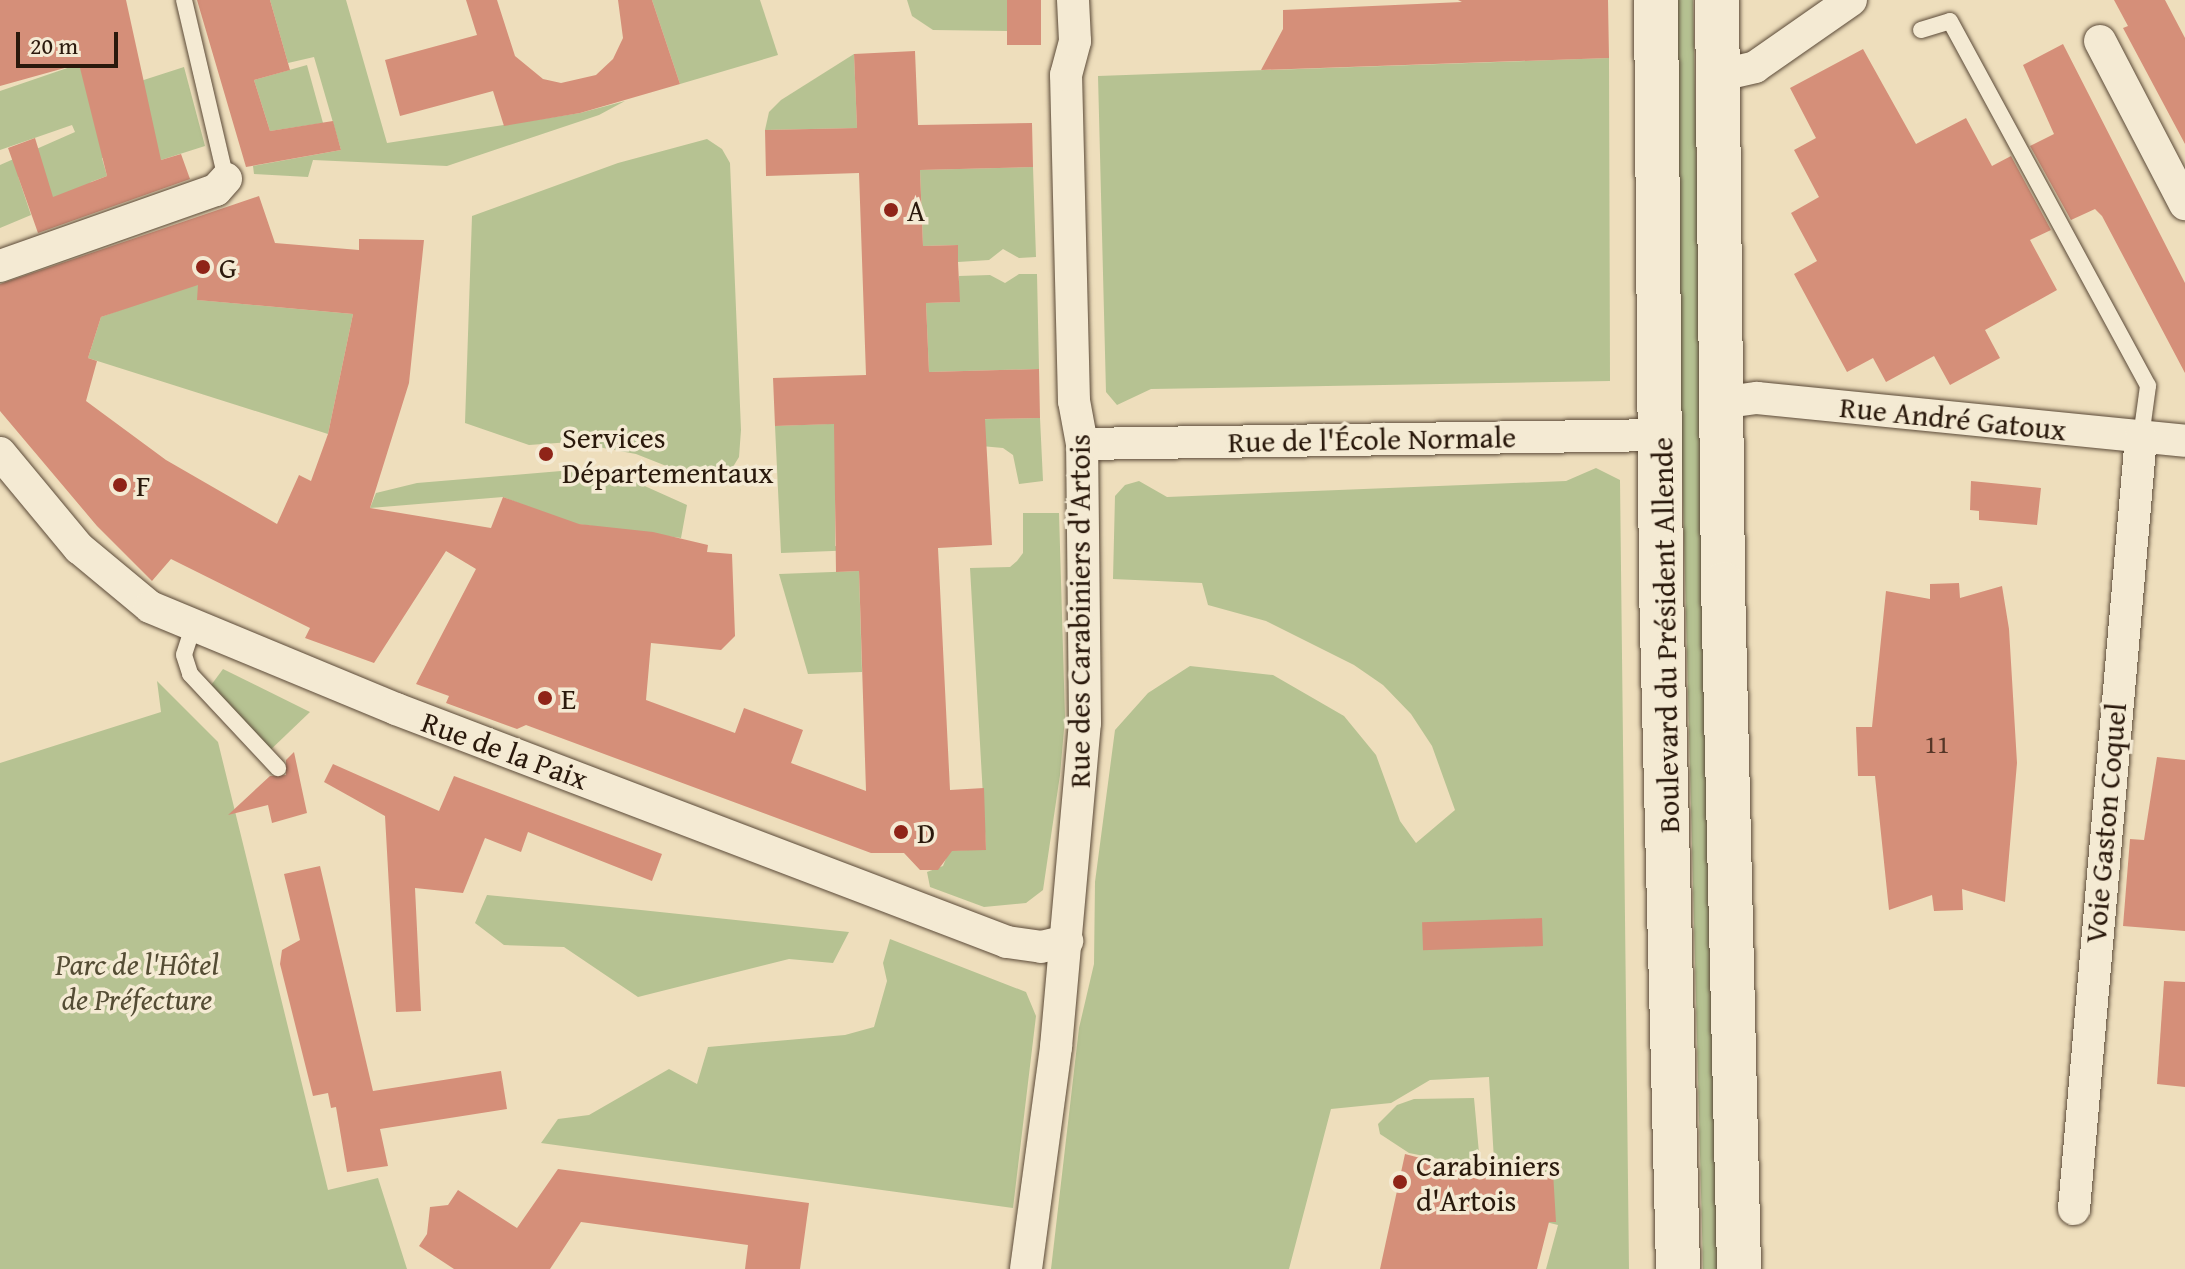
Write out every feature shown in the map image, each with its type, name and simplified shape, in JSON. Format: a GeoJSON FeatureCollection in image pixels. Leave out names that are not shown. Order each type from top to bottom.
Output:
{"type":"FeatureCollection","features":[{"type":"Feature","properties":{"kind":"main road","name":"Boulevard du Président Allende"},"geometry":{"type":"LineString","coordinates":[[1656,0],[1678,1269]]}},
{"type":"Feature","properties":{"kind":"main road","name":"Boulevard du Président Allende"},"geometry":{"type":"LineString","coordinates":[[1717,0],[1720,403],[1739,1269]]}},
{"type":"Feature","properties":{"kind":"street","name":"Rue des Carabiniers d'Artois"},"geometry":{"type":"LineString","coordinates":[[1026,1269],[1067,941],[1085,723],[1082,444],[1074,401],[1066,75],[1075,41],[1073,0]]}},
{"type":"Feature","properties":{"kind":"street"},"geometry":{"type":"LineString","coordinates":[[1717,76],[1755,67],[1851,0]]}},
{"type":"Feature","properties":{"kind":"street"},"geometry":{"type":"LineString","coordinates":[[2100,41],[2180,184]]}},
{"type":"Feature","properties":{"kind":"street"},"geometry":{"type":"LineString","coordinates":[[0,266],[216,190],[226,179]]}},
{"type":"Feature","properties":{"kind":"street","name":"Rue André Gatoux"},"geometry":{"type":"LineString","coordinates":[[1720,403],[1757,398],[2185,441]]}},
{"type":"Feature","properties":{"kind":"street","name":"Rue de l'École Normale"},"geometry":{"type":"LineString","coordinates":[[1082,444],[1662,435]]}},
{"type":"Feature","properties":{"kind":"street","name":"Voie Gaston Coquel"},"geometry":{"type":"LineString","coordinates":[[2074,1209],[2141,437]]}},
{"type":"Feature","properties":{"kind":"street","name":"Rue de la Paix"},"geometry":{"type":"LineString","coordinates":[[0,453],[79,548],[150,607],[193,627],[1007,942],[1041,947],[1067,941]]}},
{"type":"Feature","properties":{"kind":"lane"},"geometry":{"type":"LineString","coordinates":[[184,0],[226,179]]}},
{"type":"Feature","properties":{"kind":"lane"},"geometry":{"type":"LineString","coordinates":[[1921,30],[1950,21],[2141,373],[2148,386],[2141,437]]}},
{"type":"Feature","properties":{"kind":"lane"},"geometry":{"type":"LineString","coordinates":[[193,627],[184,655],[190,674],[278,768]]}},
{"type":"Feature","properties":{"kind":"green space"},"geometry":{"type":"Polygon","coordinates":[[[270,0],[346,0],[387,143],[580,113],[625,101],[599,115],[447,166],[313,160],[308,177],[254,174],[253,166],[341,150],[314,57],[288,63],[270,0]]]}},
{"type":"Feature","properties":{"kind":"green space"},"geometry":{"type":"Polygon","coordinates":[[[652,0],[760,0],[778,55],[680,84],[652,0]]]}},
{"type":"Feature","properties":{"kind":"green space"},"geometry":{"type":"Polygon","coordinates":[[[907,0],[1007,0],[1008,31],[933,30],[912,16],[907,0]]]}},
{"type":"Feature","properties":{"kind":"green space"},"geometry":{"type":"Polygon","coordinates":[[[1670,0],[1693,0],[1721,1269],[1703,1269],[1670,0]]]}},
{"type":"Feature","properties":{"kind":"green space"},"geometry":{"type":"Polygon","coordinates":[[[854,54],[857,128],[765,130],[769,112],[781,100],[854,54]]]}},
{"type":"Feature","properties":{"kind":"green space"},"geometry":{"type":"Polygon","coordinates":[[[1609,58],[1610,381],[1151,389],[1117,405],[1106,392],[1098,76],[1609,58]]]}},
{"type":"Feature","properties":{"kind":"green space"},"geometry":{"type":"Polygon","coordinates":[[[79,64],[119,88],[184,67],[205,146],[161,160],[102,158],[107,176],[91,182],[61,223],[18,176],[31,215],[0,228],[0,165],[75,132],[72,125],[0,150],[0,91],[79,64]]]}},
{"type":"Feature","properties":{"kind":"green space"},"geometry":{"type":"Polygon","coordinates":[[[307,65],[323,123],[270,131],[254,80],[307,65]]]}},
{"type":"Feature","properties":{"kind":"green space"},"geometry":{"type":"Polygon","coordinates":[[[707,139],[722,149],[730,163],[741,430],[739,457],[728,475],[712,484],[636,454],[571,442],[529,445],[465,423],[472,216],[618,163],[707,139]]]}},
{"type":"Feature","properties":{"kind":"green space"},"geometry":{"type":"Polygon","coordinates":[[[1033,167],[1036,257],[1019,258],[1003,249],[989,260],[958,262],[957,245],[923,246],[920,170],[1033,167]]]}},
{"type":"Feature","properties":{"kind":"green space"},"geometry":{"type":"Polygon","coordinates":[[[1019,274],[1037,274],[1039,369],[929,372],[926,303],[959,302],[959,276],[990,275],[1005,283],[1019,274]]]}},
{"type":"Feature","properties":{"kind":"green space"},"geometry":{"type":"Polygon","coordinates":[[[191,284],[198,285],[198,300],[353,314],[328,434],[88,358],[101,317],[191,284]]]}},
{"type":"Feature","properties":{"kind":"green space"},"geometry":{"type":"Polygon","coordinates":[[[1040,418],[1043,481],[1019,484],[1013,455],[1003,448],[948,443],[945,420],[1040,418]]]}},
{"type":"Feature","properties":{"kind":"green space"},"geometry":{"type":"Polygon","coordinates":[[[855,423],[835,462],[835,546],[858,550],[781,553],[775,426],[855,423]]]}},
{"type":"Feature","properties":{"kind":"green space"},"geometry":{"type":"Polygon","coordinates":[[[1596,468],[1620,480],[1629,1269],[1546,1269],[1558,1225],[1497,1210],[1489,1077],[1430,1080],[1391,1103],[1331,1109],[1289,1269],[1051,1269],[1079,1028],[1094,964],[1095,882],[1115,730],[1148,693],[1190,666],[1273,675],[1344,716],[1376,755],[1400,821],[1416,843],[1455,810],[1432,746],[1411,714],[1383,685],[1354,665],[1266,621],[1208,605],[1202,583],[1113,579],[1115,496],[1125,485],[1139,481],[1167,497],[1566,481],[1596,468]]]}},
{"type":"Feature","properties":{"kind":"green space"},"geometry":{"type":"Polygon","coordinates":[[[561,471],[629,479],[687,505],[681,538],[570,523],[503,497],[370,508],[376,493],[417,483],[561,471]]]}},
{"type":"Feature","properties":{"kind":"green space"},"geometry":{"type":"Polygon","coordinates":[[[1023,513],[1059,513],[1065,718],[1060,775],[1043,890],[1026,903],[984,907],[930,887],[927,872],[943,866],[949,851],[986,849],[970,568],[1010,567],[1017,561],[1023,553],[1023,513]]]}},
{"type":"Feature","properties":{"kind":"green space"},"geometry":{"type":"Polygon","coordinates":[[[859,571],[862,672],[808,674],[779,574],[859,571]]]}},
{"type":"Feature","properties":{"kind":"green space"},"geometry":{"type":"Polygon","coordinates":[[[223,669],[310,712],[264,756],[206,692],[223,669]]]}},
{"type":"Feature","properties":{"kind":"green space","name":"Parc de l'Hôtel de Préfecture"},"geometry":{"type":"Polygon","coordinates":[[[157,681],[218,742],[328,1190],[378,1178],[407,1269],[0,1269],[0,763],[161,712],[157,681]]]}},
{"type":"Feature","properties":{"kind":"green space"},"geometry":{"type":"Polygon","coordinates":[[[487,895],[849,932],[833,963],[789,959],[638,997],[564,947],[504,945],[475,923],[487,895]]]}},
{"type":"Feature","properties":{"kind":"green space"},"geometry":{"type":"Polygon","coordinates":[[[890,939],[1026,992],[1036,1016],[1013,1208],[541,1143],[558,1119],[589,1115],[669,1069],[697,1084],[708,1047],[845,1035],[874,1027],[887,981],[883,963],[890,939]]]}},
{"type":"Feature","properties":{"kind":"green space"},"geometry":{"type":"Polygon","coordinates":[[[1474,1098],[1479,1153],[1474,1166],[1409,1153],[1380,1134],[1378,1124],[1397,1105],[1414,1099],[1474,1098]]]}},
{"type":"Feature","properties":{"kind":"building"},"geometry":{"type":"Polygon","coordinates":[[[0,0],[126,0],[161,160],[181,154],[190,179],[38,233],[8,148],[35,138],[53,197],[107,176],[79,64],[0,86],[0,0]]]}},
{"type":"Feature","properties":{"kind":"building"},"geometry":{"type":"Polygon","coordinates":[[[197,0],[270,0],[290,70],[254,80],[270,131],[333,121],[341,150],[246,167],[197,0]]]}},
{"type":"Feature","properties":{"kind":"building"},"geometry":{"type":"Polygon","coordinates":[[[466,0],[497,0],[515,56],[543,79],[561,83],[596,75],[613,59],[623,38],[618,0],[652,0],[680,84],[580,113],[504,126],[493,91],[400,116],[385,60],[477,35],[466,0]]]}},
{"type":"Feature","properties":{"kind":"building"},"geometry":{"type":"Polygon","coordinates":[[[1007,0],[1041,0],[1041,45],[1007,45],[1007,0]]]}},
{"type":"Feature","properties":{"kind":"building"},"geometry":{"type":"Polygon","coordinates":[[[1458,0],[1608,0],[1609,58],[1261,70],[1283,29],[1283,10],[1462,2],[1458,0]]]}},
{"type":"Feature","properties":{"kind":"building"},"geometry":{"type":"Polygon","coordinates":[[[2114,0],[2165,0],[2185,38],[2185,144],[2123,28],[2128,26],[2114,0]]]}},
{"type":"Feature","properties":{"kind":"building"},"geometry":{"type":"Polygon","coordinates":[[[2063,44],[2185,283],[2185,373],[2102,216],[2095,209],[2071,220],[2030,146],[2054,134],[2023,65],[2063,44]]]}},
{"type":"Feature","properties":{"kind":"building"},"geometry":{"type":"Polygon","coordinates":[[[1863,49],[1916,144],[1966,118],[1992,166],[2011,156],[2051,230],[2030,240],[2057,290],[1985,330],[2000,358],[1950,385],[1934,356],[1886,382],[1873,358],[1847,372],[1794,274],[1817,261],[1791,213],[1819,197],[1794,150],[1816,138],[1790,88],[1863,49]]]}},
{"type":"Feature","properties":{"kind":"building"},"geometry":{"type":"Polygon","coordinates":[[[915,51],[918,125],[1032,123],[1033,167],[920,170],[923,246],[958,245],[960,302],[926,303],[929,372],[1039,369],[1040,418],[985,419],[992,545],[938,548],[950,790],[984,788],[986,850],[952,851],[938,870],[920,870],[904,853],[871,853],[526,725],[517,729],[446,703],[449,696],[416,684],[476,569],[446,551],[374,663],[305,638],[310,628],[171,559],[152,581],[97,526],[0,411],[0,284],[259,196],[275,243],[359,250],[359,239],[424,240],[409,383],[370,508],[491,528],[503,497],[579,524],[653,532],[708,545],[707,552],[732,554],[735,636],[721,650],[651,643],[646,700],[735,733],[744,708],[803,730],[791,763],[866,791],[859,571],[836,572],[834,424],[775,426],[773,378],[866,375],[859,173],[766,176],[765,130],[857,128],[854,54],[915,51]],[[198,285],[101,317],[88,358],[97,361],[86,401],[166,460],[277,524],[299,475],[311,481],[328,434],[353,314],[197,300],[198,285]]]}},
{"type":"Feature","properties":{"kind":"building"},"geometry":{"type":"Polygon","coordinates":[[[1971,481],[2041,488],[2037,525],[1979,520],[1979,511],[1970,510],[1971,481]]]}},
{"type":"Feature","properties":{"kind":"building"},"geometry":{"type":"Polygon","coordinates":[[[1959,583],[1960,598],[2002,586],[2009,629],[2017,763],[2005,902],[1962,889],[1963,910],[1934,911],[1932,895],[1889,910],[1875,776],[1858,776],[1856,727],[1872,727],[1886,591],[1930,599],[1930,584],[1959,583]]]}},
{"type":"Feature","properties":{"kind":"building"},"geometry":{"type":"Polygon","coordinates":[[[294,752],[307,813],[272,823],[268,805],[228,815],[270,776],[286,775],[286,760],[294,752]]]}},
{"type":"Feature","properties":{"kind":"building"},"geometry":{"type":"Polygon","coordinates":[[[2157,757],[2185,760],[2185,931],[2123,926],[2130,839],[2144,840],[2157,757]]]}},
{"type":"Feature","properties":{"kind":"building"},"geometry":{"type":"Polygon","coordinates":[[[333,764],[439,811],[454,776],[662,854],[652,881],[528,832],[521,852],[485,838],[463,893],[415,888],[421,1011],[396,1012],[385,816],[324,782],[333,764]]]}},
{"type":"Feature","properties":{"kind":"building"},"geometry":{"type":"Polygon","coordinates":[[[320,866],[373,1091],[501,1071],[507,1109],[380,1129],[388,1166],[347,1172],[336,1107],[331,1108],[328,1093],[313,1096],[280,964],[282,950],[300,940],[284,874],[320,866]]]}},
{"type":"Feature","properties":{"kind":"building"},"geometry":{"type":"Polygon","coordinates":[[[1542,918],[1543,946],[1423,950],[1422,922],[1542,918]]]}},
{"type":"Feature","properties":{"kind":"building"},"geometry":{"type":"Polygon","coordinates":[[[2164,981],[2185,982],[2185,1087],[2157,1084],[2164,981]]]}},
{"type":"Feature","properties":{"kind":"building"},"geometry":{"type":"Polygon","coordinates":[[[1405,1154],[1485,1175],[1553,1172],[1556,1222],[1549,1222],[1537,1269],[1380,1269],[1405,1154]]]}},
{"type":"Feature","properties":{"kind":"building"},"geometry":{"type":"Polygon","coordinates":[[[558,1169],[809,1203],[800,1269],[745,1269],[748,1245],[581,1222],[550,1269],[454,1269],[419,1246],[427,1234],[430,1207],[448,1205],[458,1190],[517,1228],[558,1169]]]}},
{"type":"Feature","properties":{"kind":"place","name":"A"},"geometry":{"type":"Point","coordinates":[891,210]}},
{"type":"Feature","properties":{"kind":"place","name":"G"},"geometry":{"type":"Point","coordinates":[203,267]}},
{"type":"Feature","properties":{"kind":"place","name":"Services Départementaux"},"geometry":{"type":"Point","coordinates":[546,454]}},
{"type":"Feature","properties":{"kind":"place","name":"F"},"geometry":{"type":"Point","coordinates":[120,485]}},
{"type":"Feature","properties":{"kind":"place","name":"E"},"geometry":{"type":"Point","coordinates":[545,698]}},
{"type":"Feature","properties":{"kind":"place","name":"D"},"geometry":{"type":"Point","coordinates":[901,832]}},
{"type":"Feature","properties":{"kind":"place","name":"Carabiniers d'Artois"},"geometry":{"type":"Point","coordinates":[1400,1182]}}]}
